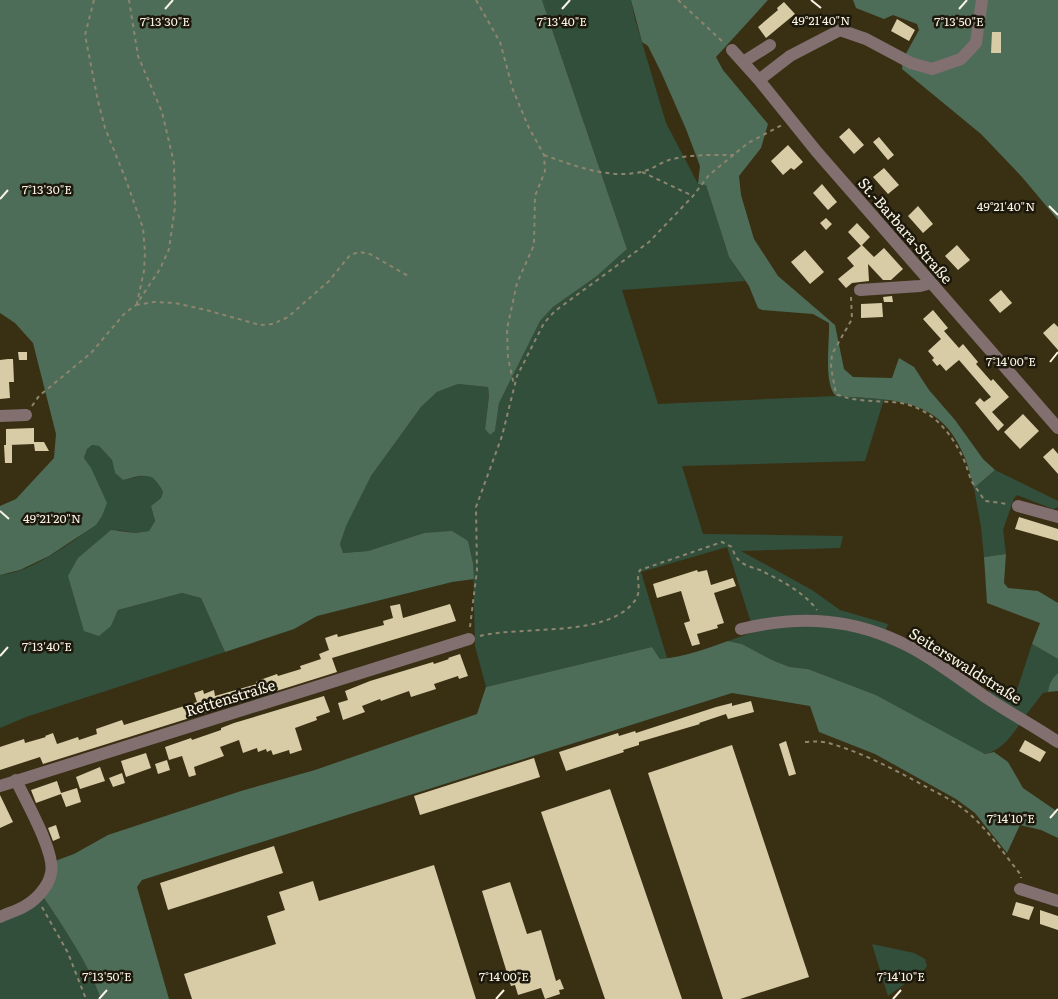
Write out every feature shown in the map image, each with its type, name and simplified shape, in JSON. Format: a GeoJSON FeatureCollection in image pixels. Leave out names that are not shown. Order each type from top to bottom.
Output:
{"type":"FeatureCollection","features":[{"type":"Feature","properties":{"kind":"street"},"geometry":{"type":"LineString","coordinates":[[759,80],[790,56],[840,30],[866,39],[911,63],[932,69],[961,59],[976,43],[982,0]]}},
{"type":"Feature","properties":{"kind":"street"},"geometry":{"type":"LineString","coordinates":[[743,62],[770,45]]}},
{"type":"Feature","properties":{"kind":"street","name":"St.-Barbara-Straße"},"geometry":{"type":"LineString","coordinates":[[732,50],[759,80],[817,152],[1058,428]]}},
{"type":"Feature","properties":{"kind":"street"},"geometry":{"type":"LineString","coordinates":[[860,290],[920,286],[931,283]]}},
{"type":"Feature","properties":{"kind":"street"},"geometry":{"type":"LineString","coordinates":[[0,416],[26,415]]}},
{"type":"Feature","properties":{"kind":"street"},"geometry":{"type":"LineString","coordinates":[[1018,506],[1058,517]]}},
{"type":"Feature","properties":{"kind":"street","name":"Seiterswaldstraße"},"geometry":{"type":"LineString","coordinates":[[741,629],[785,621],[822,620],[859,626],[878,632],[909,646],[1058,742]]}},
{"type":"Feature","properties":{"kind":"street","name":"Rettenstraße"},"geometry":{"type":"LineString","coordinates":[[0,786],[469,639]]}},
{"type":"Feature","properties":{"kind":"street"},"geometry":{"type":"LineString","coordinates":[[0,917],[25,906],[38,896],[51,874],[51,863],[46,845],[16,780]]}},
{"type":"Feature","properties":{"kind":"street"},"geometry":{"type":"LineString","coordinates":[[1020,889],[1058,902]]}},
{"type":"Feature","properties":{"kind":"path"},"geometry":{"type":"LineString","coordinates":[[94,0],[85,35],[98,101],[105,128],[120,162],[142,228],[145,253],[144,271],[136,305]]}},
{"type":"Feature","properties":{"kind":"path"},"geometry":{"type":"LineString","coordinates":[[26,415],[40,396],[91,354],[125,313],[136,305],[160,269],[168,249],[176,207],[174,163],[162,112],[138,56],[130,0]]}},
{"type":"Feature","properties":{"kind":"path"},"geometry":{"type":"LineString","coordinates":[[476,0],[500,42],[513,90],[529,128],[544,156],[545,171],[535,196],[534,245],[518,283],[507,329],[508,358],[514,386]]}},
{"type":"Feature","properties":{"kind":"path"},"geometry":{"type":"LineString","coordinates":[[678,0],[732,50]]}},
{"type":"Feature","properties":{"kind":"path"},"geometry":{"type":"LineString","coordinates":[[791,120],[748,143],[709,175],[693,196],[649,242],[555,310],[544,323],[517,376],[502,436],[476,507],[477,570],[469,639],[502,632],[557,629],[597,624],[617,616],[635,600],[640,592],[638,574],[640,570],[722,542],[732,547],[743,564],[768,575],[807,599],[816,608],[822,620]]}},
{"type":"Feature","properties":{"kind":"path"},"geometry":{"type":"LineString","coordinates":[[544,156],[591,171],[620,173],[642,172],[670,160],[702,154],[735,155]]}},
{"type":"Feature","properties":{"kind":"path"},"geometry":{"type":"LineString","coordinates":[[642,172],[693,196]]}},
{"type":"Feature","properties":{"kind":"path"},"geometry":{"type":"LineString","coordinates":[[136,305],[154,302],[175,303],[260,325],[273,324],[288,317],[329,281],[350,255],[360,252],[370,254],[410,277]]}},
{"type":"Feature","properties":{"kind":"path"},"geometry":{"type":"LineString","coordinates":[[860,290],[851,296],[852,319],[832,354],[831,367],[836,394],[846,399],[895,402],[923,410],[934,417],[946,430],[964,458],[973,482],[985,501],[1018,506]]}},
{"type":"Feature","properties":{"kind":"path"},"geometry":{"type":"LineString","coordinates":[[806,742],[819,741],[831,743],[850,750],[882,764],[953,802],[977,822],[1021,875],[1020,889]]}},
{"type":"Feature","properties":{"kind":"path"},"geometry":{"type":"LineString","coordinates":[[38,896],[46,915],[68,953],[86,999]]}},
{"type":"Feature","properties":{"kind":"green space"},"geometry":{"type":"Polygon","coordinates":[[[0,0],[542,0],[627,249],[597,276],[553,307],[540,321],[499,403],[495,431],[490,435],[485,429],[489,396],[488,387],[458,384],[437,392],[421,407],[371,476],[346,526],[340,544],[343,553],[368,551],[424,533],[452,531],[468,541],[473,563],[474,579],[452,582],[317,616],[294,629],[225,652],[201,598],[182,593],[118,610],[111,626],[99,636],[84,631],[68,576],[78,558],[111,530],[135,533],[149,531],[155,521],[151,506],[161,498],[163,492],[151,477],[142,476],[123,480],[115,473],[112,460],[99,446],[92,445],[87,449],[84,458],[91,468],[107,503],[96,525],[49,556],[20,570],[0,575],[0,506],[16,499],[54,458],[56,434],[33,343],[15,323],[0,313],[0,0]]]}},
{"type":"Feature","properties":{"kind":"green space"},"geometry":{"type":"Polygon","coordinates":[[[542,0],[631,0],[666,123],[698,184],[706,185],[729,257],[745,281],[622,290],[658,404],[836,396],[884,399],[865,461],[682,466],[703,534],[843,536],[840,548],[741,551],[812,590],[840,610],[888,624],[883,638],[989,694],[989,681],[1016,693],[1032,644],[1058,659],[1058,673],[1051,681],[1048,692],[1043,693],[1012,735],[992,752],[985,754],[876,695],[808,669],[790,667],[774,661],[742,644],[728,641],[754,632],[727,547],[641,572],[667,658],[660,659],[652,647],[486,687],[475,646],[473,563],[468,541],[424,533],[368,551],[342,553],[340,544],[346,525],[371,476],[421,407],[437,392],[458,384],[488,387],[489,396],[485,429],[490,435],[495,431],[499,403],[540,321],[553,307],[597,276],[627,249],[542,0]]]}},
{"type":"Feature","properties":{"kind":"green space"},"geometry":{"type":"Polygon","coordinates":[[[631,0],[768,0],[716,57],[723,70],[768,124],[761,148],[739,176],[741,195],[754,239],[778,276],[835,325],[844,369],[853,377],[892,378],[899,358],[914,367],[929,390],[955,420],[983,459],[995,470],[974,488],[965,458],[955,438],[943,423],[928,412],[912,405],[895,401],[836,396],[832,390],[828,372],[829,323],[813,314],[762,310],[758,308],[749,286],[729,257],[706,185],[698,184],[700,166],[661,72],[648,46],[642,42],[631,0]]]}},
{"type":"Feature","properties":{"kind":"green space"},"geometry":{"type":"Polygon","coordinates":[[[853,0],[1058,0],[1058,220],[1022,177],[981,134],[902,69],[903,59],[919,30],[917,24],[893,15],[884,19],[856,8],[853,0]]]}},
{"type":"Feature","properties":{"kind":"green space"},"geometry":{"type":"Polygon","coordinates":[[[92,445],[99,446],[112,460],[115,473],[123,480],[147,475],[158,481],[163,492],[161,498],[151,506],[155,521],[149,531],[135,533],[118,530],[111,626],[118,610],[182,593],[201,598],[225,652],[26,717],[0,728],[0,575],[19,571],[52,555],[76,539],[102,516],[95,479],[84,458],[87,449],[92,445]]]}},
{"type":"Feature","properties":{"kind":"green space"},"geometry":{"type":"Polygon","coordinates":[[[995,470],[1058,501],[1058,507],[1053,509],[1017,495],[1014,498],[1003,530],[1006,554],[984,557],[974,488],[995,470]]]}},
{"type":"Feature","properties":{"kind":"green space"},"geometry":{"type":"Polygon","coordinates":[[[1006,554],[1004,583],[1008,588],[1038,591],[1058,603],[1058,659],[1032,644],[1040,623],[987,603],[984,557],[1006,554]]]}},
{"type":"Feature","properties":{"kind":"green space"},"geometry":{"type":"Polygon","coordinates":[[[728,641],[742,644],[774,661],[790,667],[808,669],[876,695],[985,754],[994,752],[1008,762],[1023,788],[1058,812],[1058,838],[1041,830],[1020,825],[1007,853],[975,813],[956,799],[875,754],[819,732],[810,706],[732,693],[142,880],[137,887],[169,999],[101,999],[82,958],[42,895],[55,861],[74,854],[108,835],[241,791],[315,770],[477,714],[486,687],[652,647],[660,659],[686,655],[728,641]]]}},
{"type":"Feature","properties":{"kind":"green space"},"geometry":{"type":"Polygon","coordinates":[[[1058,673],[1058,691],[1048,692],[1051,681],[1058,673]]]}},
{"type":"Feature","properties":{"kind":"green space"},"geometry":{"type":"Polygon","coordinates":[[[42,895],[82,958],[101,999],[0,999],[0,921],[42,895]]]}},
{"type":"Feature","properties":{"kind":"green space"},"geometry":{"type":"Polygon","coordinates":[[[872,944],[914,953],[925,959],[927,966],[888,996],[872,944]]]}},
{"type":"Feature","properties":{"kind":"building"},"geometry":{"type":"Polygon","coordinates":[[[784,2],[795,14],[766,38],[758,27],[778,10],[777,8],[784,2]]]}},
{"type":"Feature","properties":{"kind":"building"},"geometry":{"type":"Polygon","coordinates":[[[897,19],[915,30],[909,41],[891,31],[897,19]]]}},
{"type":"Feature","properties":{"kind":"building"},"geometry":{"type":"Polygon","coordinates":[[[992,32],[1001,32],[1001,53],[991,53],[992,32]]]}},
{"type":"Feature","properties":{"kind":"building"},"geometry":{"type":"Polygon","coordinates":[[[849,128],[864,145],[854,154],[839,137],[849,128]]]}},
{"type":"Feature","properties":{"kind":"building"},"geometry":{"type":"Polygon","coordinates":[[[879,137],[894,155],[888,160],[873,142],[879,137]]]}},
{"type":"Feature","properties":{"kind":"building"},"geometry":{"type":"Polygon","coordinates":[[[788,145],[803,162],[794,170],[791,168],[783,175],[771,161],[788,145]]]}},
{"type":"Feature","properties":{"kind":"building"},"geometry":{"type":"Polygon","coordinates":[[[884,168],[899,185],[888,194],[873,177],[884,168]]]}},
{"type":"Feature","properties":{"kind":"building"},"geometry":{"type":"Polygon","coordinates":[[[822,184],[837,202],[828,210],[813,193],[822,184]]]}},
{"type":"Feature","properties":{"kind":"building"},"geometry":{"type":"Polygon","coordinates":[[[918,206],[933,224],[923,233],[908,216],[918,206]]]}},
{"type":"Feature","properties":{"kind":"building"},"geometry":{"type":"Polygon","coordinates":[[[826,218],[832,224],[826,230],[820,223],[826,218]]]}},
{"type":"Feature","properties":{"kind":"building"},"geometry":{"type":"Polygon","coordinates":[[[857,223],[870,237],[861,246],[848,232],[857,223]]]}},
{"type":"Feature","properties":{"kind":"building"},"geometry":{"type":"Polygon","coordinates":[[[862,245],[874,257],[884,248],[903,269],[891,280],[883,280],[868,264],[869,281],[852,283],[846,288],[838,279],[854,266],[847,258],[862,245]]]}},
{"type":"Feature","properties":{"kind":"building"},"geometry":{"type":"Polygon","coordinates":[[[957,245],[970,260],[958,270],[945,256],[957,245]]]}},
{"type":"Feature","properties":{"kind":"building"},"geometry":{"type":"Polygon","coordinates":[[[805,250],[824,272],[810,284],[791,262],[805,250]]]}},
{"type":"Feature","properties":{"kind":"building"},"geometry":{"type":"Polygon","coordinates":[[[1001,290],[1012,303],[1000,313],[989,300],[1001,290]]]}},
{"type":"Feature","properties":{"kind":"building"},"geometry":{"type":"Polygon","coordinates":[[[892,296],[893,302],[884,302],[883,297],[892,296]]]}},
{"type":"Feature","properties":{"kind":"building"},"geometry":{"type":"Polygon","coordinates":[[[882,303],[883,317],[861,318],[861,304],[882,303]]]}},
{"type":"Feature","properties":{"kind":"building"},"geometry":{"type":"Polygon","coordinates":[[[933,310],[948,328],[944,331],[959,348],[963,344],[978,362],[976,364],[1009,397],[992,412],[1004,425],[998,431],[975,403],[980,398],[984,402],[991,397],[959,360],[946,371],[940,364],[937,366],[932,360],[934,358],[928,351],[941,339],[923,319],[933,310]]]}},
{"type":"Feature","properties":{"kind":"building"},"geometry":{"type":"Polygon","coordinates":[[[1054,323],[1058,327],[1058,350],[1043,333],[1054,323]]]}},
{"type":"Feature","properties":{"kind":"building"},"geometry":{"type":"Polygon","coordinates":[[[18,352],[27,352],[27,360],[19,360],[18,352]]]}},
{"type":"Feature","properties":{"kind":"building"},"geometry":{"type":"Polygon","coordinates":[[[13,359],[14,382],[9,382],[10,398],[0,399],[0,360],[13,359]]]}},
{"type":"Feature","properties":{"kind":"building"},"geometry":{"type":"Polygon","coordinates":[[[1023,414],[1039,431],[1020,449],[1004,432],[1023,414]]]}},
{"type":"Feature","properties":{"kind":"building"},"geometry":{"type":"Polygon","coordinates":[[[34,428],[34,442],[44,442],[49,451],[35,451],[34,444],[9,445],[12,445],[12,463],[5,463],[4,445],[6,445],[6,429],[34,428]]]}},
{"type":"Feature","properties":{"kind":"building"},"geometry":{"type":"Polygon","coordinates":[[[1053,448],[1058,454],[1058,474],[1043,457],[1053,448]]]}},
{"type":"Feature","properties":{"kind":"building"},"geometry":{"type":"Polygon","coordinates":[[[1019,517],[1058,529],[1058,541],[1015,529],[1019,517]]]}},
{"type":"Feature","properties":{"kind":"building"},"geometry":{"type":"Polygon","coordinates":[[[697,570],[698,572],[707,570],[711,585],[733,578],[736,586],[714,593],[724,623],[717,625],[718,628],[697,634],[700,644],[692,646],[684,623],[690,621],[681,591],[657,598],[653,584],[697,570]]]}},
{"type":"Feature","properties":{"kind":"building"},"geometry":{"type":"Polygon","coordinates":[[[400,604],[403,618],[450,604],[456,621],[332,658],[337,672],[43,764],[40,757],[0,770],[0,747],[24,739],[25,743],[53,733],[57,744],[78,737],[79,740],[97,734],[96,729],[122,720],[124,725],[197,702],[194,693],[203,690],[204,694],[214,690],[215,696],[257,684],[256,682],[260,680],[277,674],[278,676],[301,669],[300,666],[321,659],[319,654],[329,650],[325,638],[337,634],[338,637],[384,625],[383,621],[393,618],[390,606],[400,604]]]}},
{"type":"Feature","properties":{"kind":"building"},"geometry":{"type":"Polygon","coordinates":[[[460,654],[468,676],[459,679],[458,676],[434,684],[436,689],[411,697],[409,691],[381,701],[380,699],[362,706],[365,712],[343,720],[338,703],[348,700],[345,691],[370,681],[433,662],[434,664],[460,654]]]}},
{"type":"Feature","properties":{"kind":"building"},"geometry":{"type":"Polygon","coordinates":[[[324,696],[330,712],[316,717],[317,720],[295,728],[302,750],[290,754],[289,750],[273,755],[271,750],[267,752],[266,749],[258,752],[257,748],[243,753],[239,740],[220,747],[224,756],[194,767],[196,775],[189,777],[182,756],[169,760],[165,747],[221,730],[221,728],[234,723],[324,696]]]}},
{"type":"Feature","properties":{"kind":"building"},"geometry":{"type":"Polygon","coordinates":[[[751,701],[754,712],[728,719],[726,714],[700,724],[639,742],[639,745],[623,750],[624,752],[566,771],[559,752],[618,733],[619,736],[635,731],[636,733],[716,707],[732,703],[732,706],[751,701]]]}},
{"type":"Feature","properties":{"kind":"building"},"geometry":{"type":"Polygon","coordinates":[[[1025,740],[1046,752],[1040,762],[1019,751],[1025,740]]]}},
{"type":"Feature","properties":{"kind":"building"},"geometry":{"type":"Polygon","coordinates":[[[786,741],[796,774],[789,776],[779,744],[786,741]]]}},
{"type":"Feature","properties":{"kind":"building"},"geometry":{"type":"Polygon","coordinates":[[[732,745],[809,977],[740,999],[723,999],[648,773],[732,745]]]}},
{"type":"Feature","properties":{"kind":"building"},"geometry":{"type":"Polygon","coordinates":[[[146,753],[151,768],[126,777],[121,761],[146,753]]]}},
{"type":"Feature","properties":{"kind":"building"},"geometry":{"type":"Polygon","coordinates":[[[534,758],[540,777],[420,815],[414,796],[534,758]]]}},
{"type":"Feature","properties":{"kind":"building"},"geometry":{"type":"Polygon","coordinates":[[[167,760],[170,770],[158,774],[155,764],[167,760]]]}},
{"type":"Feature","properties":{"kind":"building"},"geometry":{"type":"Polygon","coordinates":[[[100,767],[105,781],[80,789],[76,777],[100,767]]]}},
{"type":"Feature","properties":{"kind":"building"},"geometry":{"type":"Polygon","coordinates":[[[122,773],[125,783],[113,787],[109,778],[122,773]]]}},
{"type":"Feature","properties":{"kind":"building"},"geometry":{"type":"Polygon","coordinates":[[[57,781],[61,793],[77,788],[81,802],[66,807],[61,794],[36,803],[31,790],[57,781]]]}},
{"type":"Feature","properties":{"kind":"building"},"geometry":{"type":"Polygon","coordinates":[[[610,789],[682,999],[605,999],[541,812],[610,789]]]}},
{"type":"Feature","properties":{"kind":"building"},"geometry":{"type":"Polygon","coordinates":[[[0,795],[13,822],[0,828],[0,795]]]}},
{"type":"Feature","properties":{"kind":"building"},"geometry":{"type":"Polygon","coordinates":[[[56,825],[60,838],[53,841],[48,828],[56,825]]]}},
{"type":"Feature","properties":{"kind":"building"},"geometry":{"type":"Polygon","coordinates":[[[274,846],[283,873],[168,910],[160,883],[274,846]]]}},
{"type":"Feature","properties":{"kind":"building"},"geometry":{"type":"Polygon","coordinates":[[[434,865],[476,999],[192,999],[184,974],[276,944],[267,916],[285,910],[279,892],[313,881],[319,901],[434,865]]]}},
{"type":"Feature","properties":{"kind":"building"},"geometry":{"type":"Polygon","coordinates":[[[510,882],[527,934],[541,930],[556,981],[560,979],[564,989],[559,990],[560,994],[545,999],[541,988],[518,995],[515,985],[511,986],[482,891],[510,882]]]}},
{"type":"Feature","properties":{"kind":"building"},"geometry":{"type":"Polygon","coordinates":[[[1016,902],[1034,907],[1029,920],[1012,915],[1016,902]]]}},
{"type":"Feature","properties":{"kind":"building"},"geometry":{"type":"Polygon","coordinates":[[[1040,910],[1058,916],[1058,930],[1040,924],[1040,910]]]}}]}
